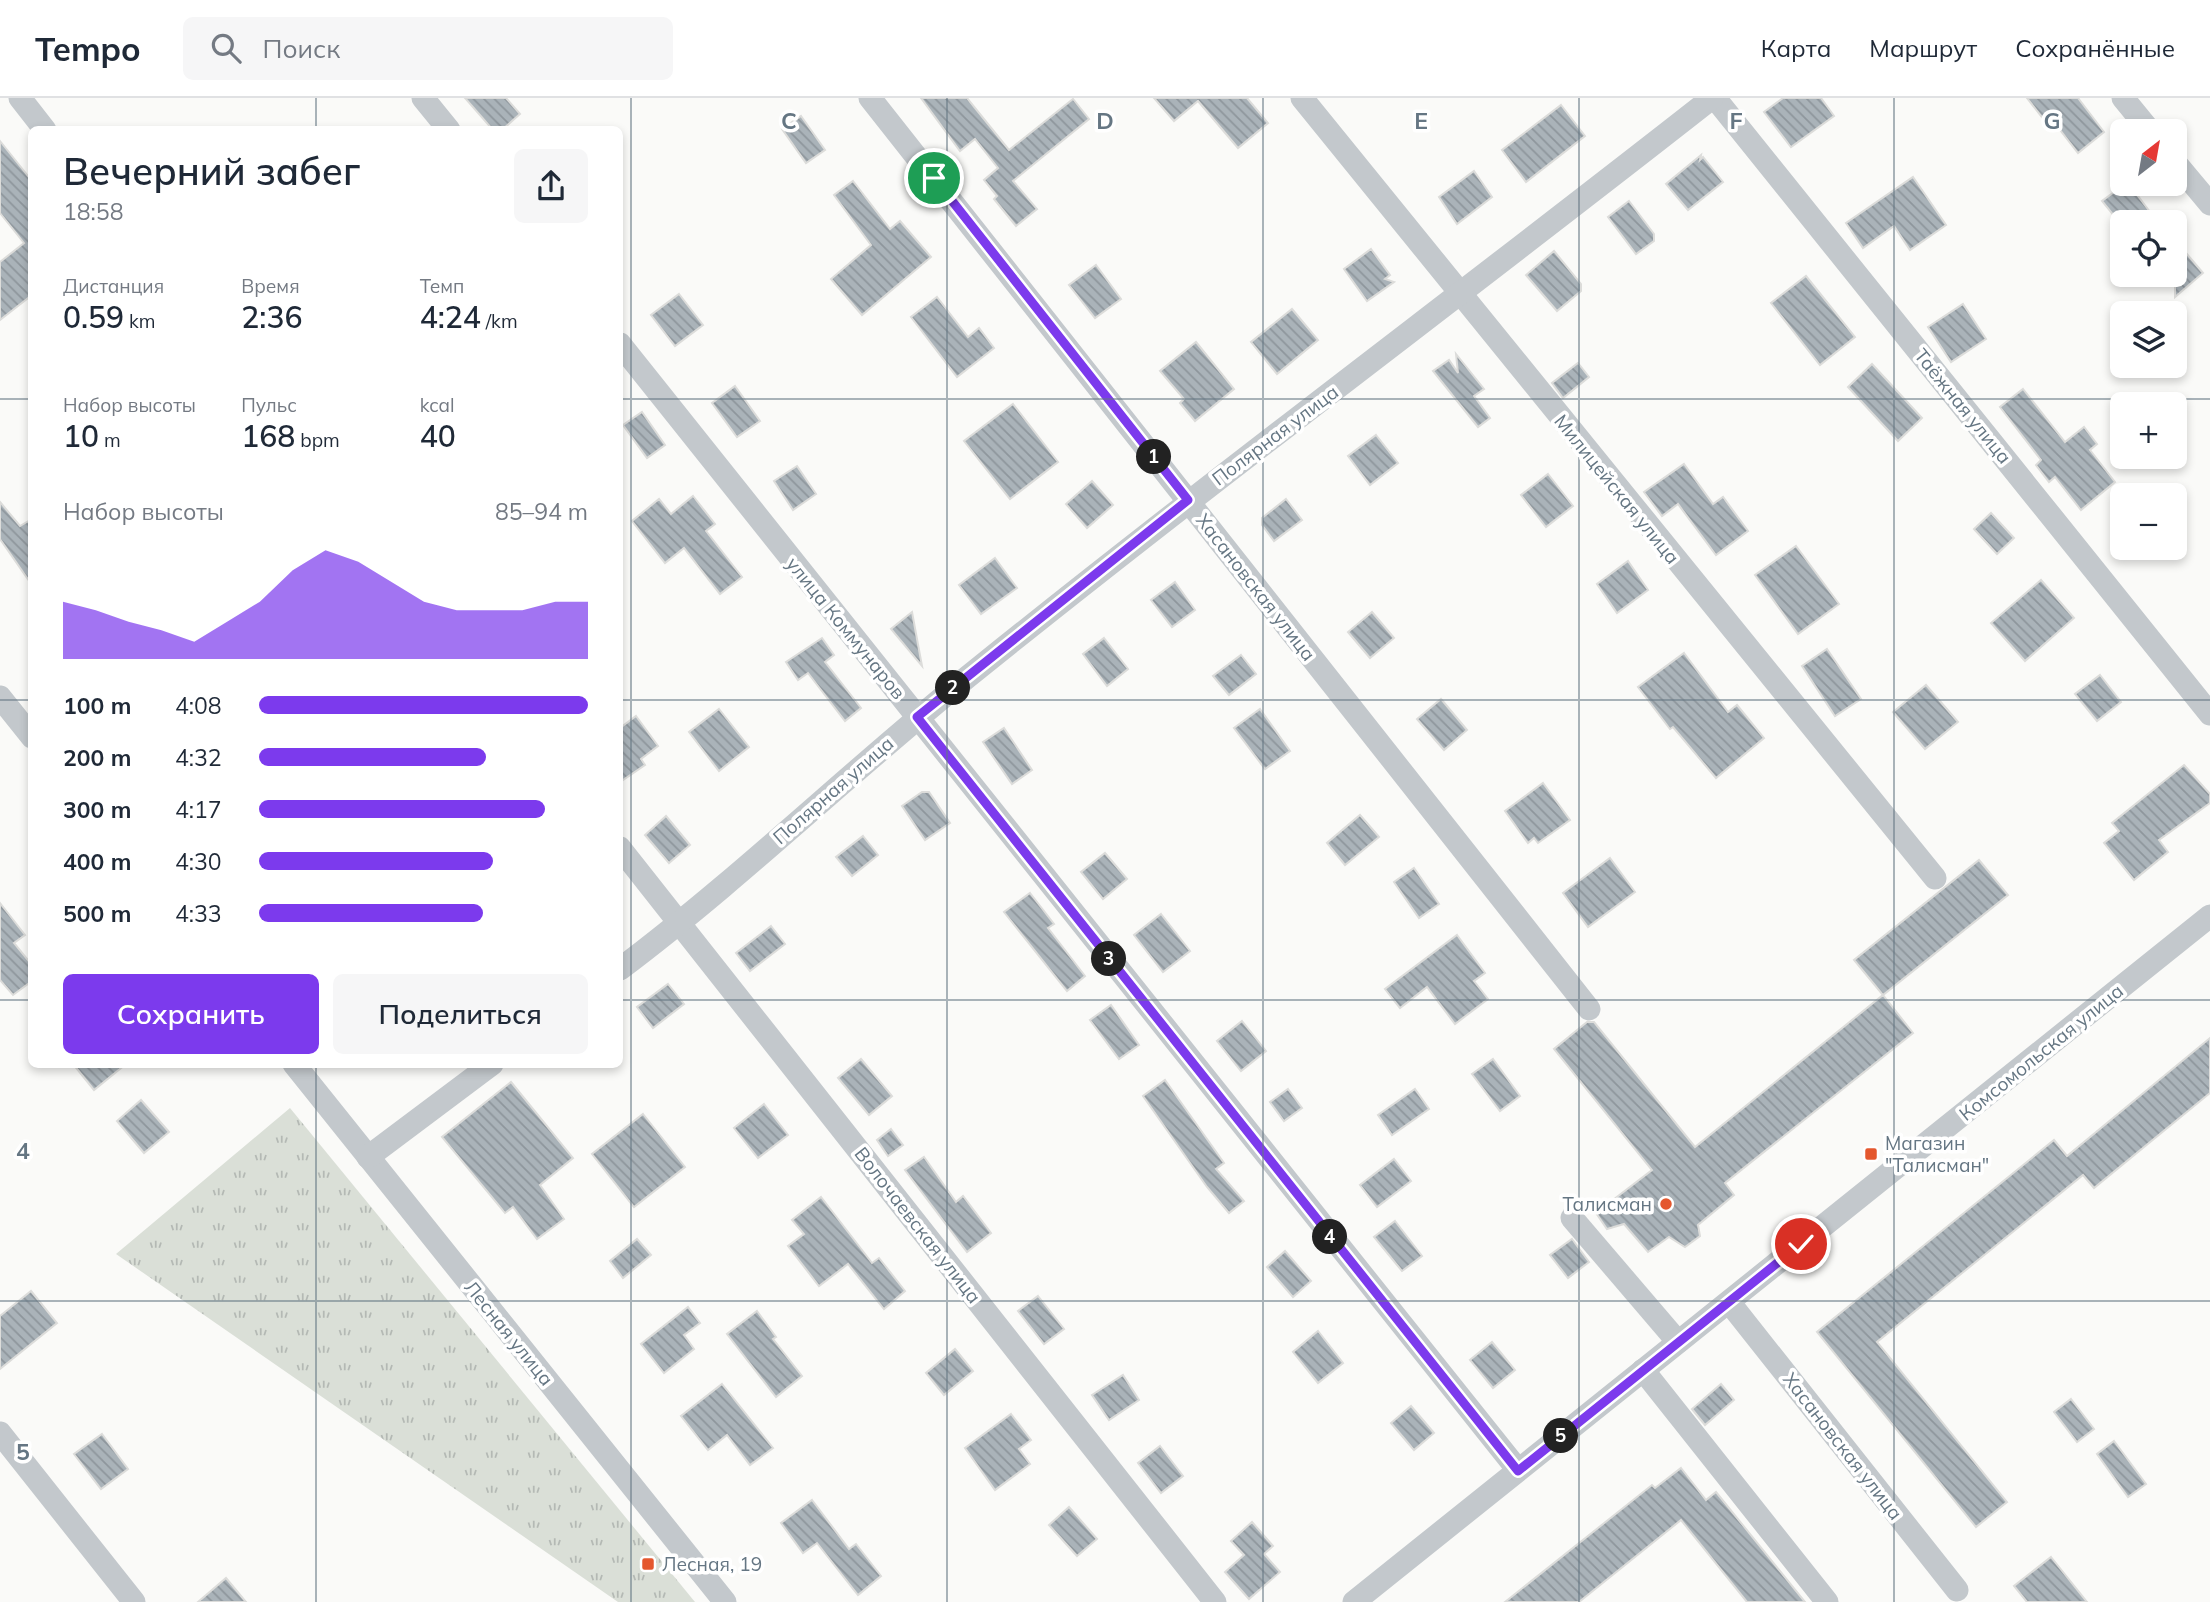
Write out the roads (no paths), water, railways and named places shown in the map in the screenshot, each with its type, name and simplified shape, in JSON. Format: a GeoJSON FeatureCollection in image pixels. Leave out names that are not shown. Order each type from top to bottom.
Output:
{"type":"FeatureCollection","features":[{"type":"Feature","properties":{"kind":"street"},"geometry":{"type":"LineString","coordinates":[[20,98],[42,126]]}},
{"type":"Feature","properties":{"kind":"street"},"geometry":{"type":"LineString","coordinates":[[424,98],[446,126]]}},
{"type":"Feature","properties":{"kind":"street","name":"Хасановская улица"},"geometry":{"type":"LineString","coordinates":[[870,98],[1590,1009]]}},
{"type":"Feature","properties":{"kind":"street","name":"Милицейская улица"},"geometry":{"type":"LineString","coordinates":[[1302,98],[1935,878]]}},
{"type":"Feature","properties":{"kind":"street","name":"Полярная улица"},"geometry":{"type":"LineString","coordinates":[[623,967],[680,924],[917,717],[1188,500],[1461,296],[1714,98]]}},
{"type":"Feature","properties":{"kind":"street","name":"Таёжная улица"},"geometry":{"type":"LineString","coordinates":[[1714,98],[2210,714]]}},
{"type":"Feature","properties":{"kind":"street"},"geometry":{"type":"LineString","coordinates":[[2123,98],[2140,119]]}},
{"type":"Feature","properties":{"kind":"street"},"geometry":{"type":"LineString","coordinates":[[2188,178],[2210,205]]}},
{"type":"Feature","properties":{"kind":"street","name":"улица Коммунаров"},"geometry":{"type":"LineString","coordinates":[[623,348],[1518,1471]]}},
{"type":"Feature","properties":{"kind":"street"},"geometry":{"type":"LineString","coordinates":[[0,697],[28,732]]}},
{"type":"Feature","properties":{"kind":"street","name":"Волочаевская улица"},"geometry":{"type":"LineString","coordinates":[[623,852],[1215,1602]]}},
{"type":"Feature","properties":{"kind":"street","name":"Комсомольская улица"},"geometry":{"type":"LineString","coordinates":[[1354,1602],[2210,916]]}},
{"type":"Feature","properties":{"kind":"street","name":"Лесная улица"},"geometry":{"type":"LineString","coordinates":[[297,1068],[725,1602]]}},
{"type":"Feature","properties":{"kind":"street"},"geometry":{"type":"LineString","coordinates":[[368,1157],[487,1068]]}},
{"type":"Feature","properties":{"kind":"street"},"geometry":{"type":"LineString","coordinates":[[1572,1218],[1678,1342]]}},
{"type":"Feature","properties":{"kind":"street","name":"Хасановская улица"},"geometry":{"type":"LineString","coordinates":[[1729,1302],[1957,1590]]}},
{"type":"Feature","properties":{"kind":"street"},"geometry":{"type":"LineString","coordinates":[[1643,1370],[1827,1602]]}},
{"type":"Feature","properties":{"kind":"street"},"geometry":{"type":"LineString","coordinates":[[0,1433],[134,1602]]}},
{"type":"Feature","properties":{"kind":"place","name":"Магазин \"Талисман\""},"geometry":{"type":"Point","coordinates":[1871,1154]}},
{"type":"Feature","properties":{"kind":"place","name":"Талисман"},"geometry":{"type":"Point","coordinates":[1666,1204]}},
{"type":"Feature","properties":{"kind":"place","name":"Лесная, 19"},"geometry":{"type":"Point","coordinates":[648,1564]}}]}
